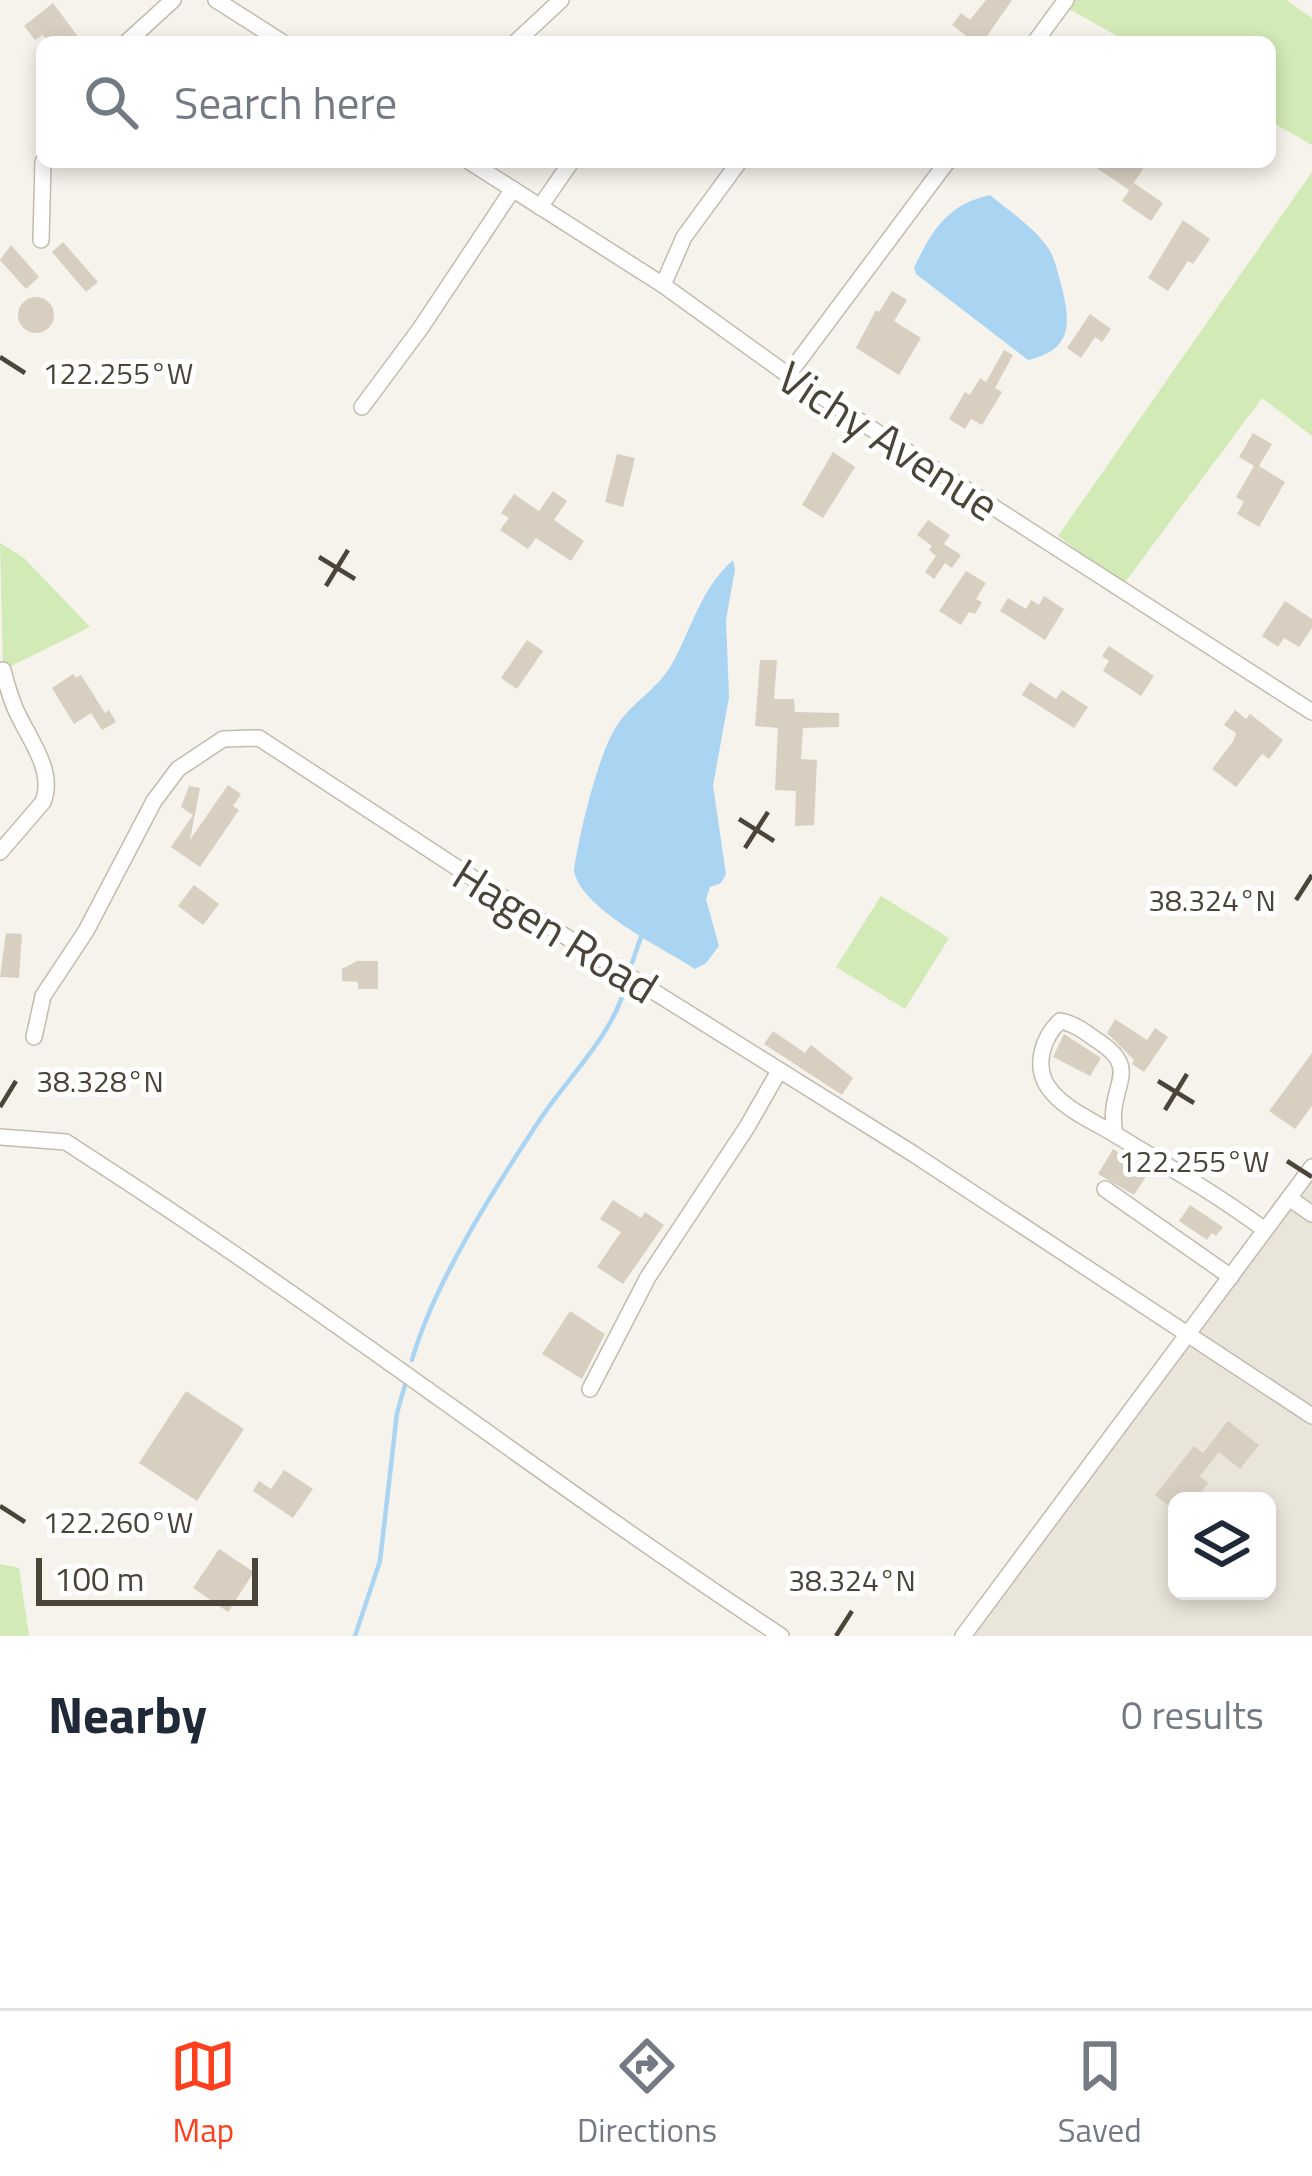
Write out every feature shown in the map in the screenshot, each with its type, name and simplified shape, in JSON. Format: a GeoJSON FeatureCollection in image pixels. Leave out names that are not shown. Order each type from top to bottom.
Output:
{"type":"FeatureCollection","features":[{"type":"Feature","properties":{"kind":"street"},"geometry":{"type":"LineString","coordinates":[[134,36],[173,0]]}},
{"type":"Feature","properties":{"kind":"street"},"geometry":{"type":"LineString","coordinates":[[216,0],[273,36]]}},
{"type":"Feature","properties":{"kind":"street"},"geometry":{"type":"LineString","coordinates":[[523,36],[561,0]]}},
{"type":"Feature","properties":{"kind":"street"},"geometry":{"type":"LineString","coordinates":[[1039,36],[1066,0]]}},
{"type":"Feature","properties":{"kind":"street"},"geometry":{"type":"LineString","coordinates":[[41,240],[43,168]]}},
{"type":"Feature","properties":{"kind":"street"},"geometry":{"type":"LineString","coordinates":[[540,207],[567,168]]}},
{"type":"Feature","properties":{"kind":"street"},"geometry":{"type":"LineString","coordinates":[[663,285],[684,237],[735,168]]}},
{"type":"Feature","properties":{"kind":"street"},"geometry":{"type":"LineString","coordinates":[[788,375],[943,168]]}},
{"type":"Feature","properties":{"kind":"street","name":"Vichy Avenue"},"geometry":{"type":"LineString","coordinates":[[498,169],[513,190],[663,285],[788,375],[1309,704]]}},
{"type":"Feature","properties":{"kind":"street"},"geometry":{"type":"LineString","coordinates":[[362,407],[513,190]]}},
{"type":"Feature","properties":{"kind":"street"},"geometry":{"type":"LineString","coordinates":[[0,852],[47,793],[41,759],[15,709],[3,670]]}},
{"type":"Feature","properties":{"kind":"street","name":"Hagen Road"},"geometry":{"type":"LineString","coordinates":[[34,1037],[43,996],[86,932],[154,801],[178,769],[207,748],[244,736],[259,738],[1312,1415]]}},
{"type":"Feature","properties":{"kind":"street"},"geometry":{"type":"LineString","coordinates":[[1115,1134],[1111,1106],[1123,1070],[1121,1062],[1114,1051],[1060,1021],[1042,1052],[1045,1084],[1056,1096],[1264,1230]]}},
{"type":"Feature","properties":{"kind":"street"},"geometry":{"type":"LineString","coordinates":[[590,1389],[648,1277],[779,1071]]}},
{"type":"Feature","properties":{"kind":"street"},"geometry":{"type":"LineString","coordinates":[[0,1137],[66,1142],[407,1372],[666,1560],[781,1636]]}},
{"type":"Feature","properties":{"kind":"street"},"geometry":{"type":"LineString","coordinates":[[963,1636],[1312,1167]]}},
{"type":"Feature","properties":{"kind":"street"},"geometry":{"type":"LineString","coordinates":[[1106,1189],[1231,1277]]}},
{"type":"Feature","properties":{"kind":"street"},"geometry":{"type":"LineString","coordinates":[[1289,1198],[1312,1214]]}},
{"type":"Feature","properties":{"kind":"shaded area"},"geometry":{"type":"Polygon","coordinates":[[[1312,1176],[1312,1636],[969,1636],[1312,1176]]]}},
{"type":"Feature","properties":{"kind":"green space"},"geometry":{"type":"Polygon","coordinates":[[[1075,0],[1286,0],[1312,18],[1312,145],[1276,124],[1276,36],[1117,36],[1069,9],[1075,0]]]}},
{"type":"Feature","properties":{"kind":"green space"},"geometry":{"type":"Polygon","coordinates":[[[1312,172],[1312,436],[1262,398],[1123,585],[1058,536],[1312,172]]]}},
{"type":"Feature","properties":{"kind":"green space"},"geometry":{"type":"Polygon","coordinates":[[[0,543],[24,558],[90,627],[3,670],[0,543]]]}},
{"type":"Feature","properties":{"kind":"green space"},"geometry":{"type":"Polygon","coordinates":[[[881,896],[949,938],[905,1009],[836,967],[881,896]]]}},
{"type":"Feature","properties":{"kind":"green space"},"geometry":{"type":"Polygon","coordinates":[[[0,1564],[19,1568],[29,1636],[0,1636],[0,1564]]]}},
{"type":"Feature","properties":{"kind":"water"},"geometry":{"type":"Polygon","coordinates":[[[990,195],[1046,245],[1063,294],[1067,320],[1062,340],[1044,355],[1028,360],[914,268],[952,212],[990,195]]]}},
{"type":"Feature","properties":{"kind":"water"},"geometry":{"type":"Polygon","coordinates":[[[733,560],[726,620],[729,697],[713,786],[726,874],[721,883],[710,887],[706,899],[719,946],[695,969],[606,912],[579,884],[574,870],[590,796],[609,740],[622,718],[666,673],[705,596],[733,560]]]}},
{"type":"Feature","properties":{"kind":"building"},"geometry":{"type":"Polygon","coordinates":[[[986,0],[1012,0],[987,36],[966,36],[952,25],[961,13],[970,20],[986,0]]]}},
{"type":"Feature","properties":{"kind":"building"},"geometry":{"type":"Polygon","coordinates":[[[53,3],[78,36],[43,35],[35,40],[24,26],[53,3]]]}},
{"type":"Feature","properties":{"kind":"building"},"geometry":{"type":"Polygon","coordinates":[[[1097,168],[1143,169],[1129,190],[1097,168]]]}},
{"type":"Feature","properties":{"kind":"building"},"geometry":{"type":"Polygon","coordinates":[[[1134,183],[1163,203],[1151,221],[1122,201],[1134,183]]]}},
{"type":"Feature","properties":{"kind":"building"},"geometry":{"type":"Polygon","coordinates":[[[1183,220],[1210,239],[1168,291],[1148,278],[1183,220]]]}},
{"type":"Feature","properties":{"kind":"building"},"geometry":{"type":"Polygon","coordinates":[[[63,242],[98,282],[86,292],[52,252],[63,242]]]}},
{"type":"Feature","properties":{"kind":"building"},"geometry":{"type":"Polygon","coordinates":[[[11,245],[39,277],[26,289],[0,260],[11,245]]]}},
{"type":"Feature","properties":{"kind":"building"},"geometry":{"type":"Polygon","coordinates":[[[892,291],[907,300],[894,321],[921,338],[899,375],[856,348],[892,291]]]}},
{"type":"Feature","properties":{"kind":"building"},"geometry":{"type":"Polygon","coordinates":[[[36,297],[49,302],[54,315],[49,328],[36,333],[23,328],[18,315],[23,302],[36,297]]]}},
{"type":"Feature","properties":{"kind":"building"},"geometry":{"type":"Polygon","coordinates":[[[1090,314],[1111,329],[1102,342],[1095,337],[1081,358],[1067,348],[1090,314]]]}},
{"type":"Feature","properties":{"kind":"building"},"geometry":{"type":"Polygon","coordinates":[[[1004,350],[1013,355],[995,388],[1002,392],[982,425],[971,419],[965,429],[949,419],[965,392],[970,395],[980,378],[986,382],[1004,350]]]}},
{"type":"Feature","properties":{"kind":"building"},"geometry":{"type":"Polygon","coordinates":[[[1253,433],[1272,444],[1259,466],[1285,482],[1259,527],[1237,514],[1244,502],[1236,497],[1254,466],[1239,457],[1253,433]]]}},
{"type":"Feature","properties":{"kind":"building"},"geometry":{"type":"Polygon","coordinates":[[[833,452],[855,467],[823,518],[802,505],[833,452]]]}},
{"type":"Feature","properties":{"kind":"building"},"geometry":{"type":"Polygon","coordinates":[[[617,454],[635,458],[623,507],[605,502],[617,454]]]}},
{"type":"Feature","properties":{"kind":"building"},"geometry":{"type":"Polygon","coordinates":[[[553,491],[567,501],[554,520],[584,541],[571,561],[536,538],[528,549],[500,530],[509,518],[501,513],[514,494],[539,511],[553,491]]]}},
{"type":"Feature","properties":{"kind":"building"},"geometry":{"type":"Polygon","coordinates":[[[928,520],[950,535],[944,544],[961,555],[952,568],[945,563],[934,579],[925,572],[936,556],[929,550],[932,546],[917,535],[928,520]]]}},
{"type":"Feature","properties":{"kind":"building"},"geometry":{"type":"Polygon","coordinates":[[[966,571],[986,583],[976,599],[982,602],[975,614],[969,612],[961,625],[939,611],[966,571]]]}},
{"type":"Feature","properties":{"kind":"building"},"geometry":{"type":"Polygon","coordinates":[[[1044,596],[1064,609],[1045,640],[1000,611],[1008,598],[1026,609],[1031,600],[1039,605],[1044,596]]]}},
{"type":"Feature","properties":{"kind":"building"},"geometry":{"type":"Polygon","coordinates":[[[1285,601],[1312,619],[1312,628],[1299,647],[1284,638],[1278,647],[1262,636],[1285,601]]]}},
{"type":"Feature","properties":{"kind":"building"},"geometry":{"type":"Polygon","coordinates":[[[527,640],[543,651],[517,689],[501,678],[527,640]]]}},
{"type":"Feature","properties":{"kind":"building"},"geometry":{"type":"Polygon","coordinates":[[[1109,646],[1154,676],[1141,696],[1103,671],[1109,661],[1102,656],[1109,646]]]}},
{"type":"Feature","properties":{"kind":"building"},"geometry":{"type":"Polygon","coordinates":[[[760,660],[777,660],[774,699],[794,699],[795,712],[839,713],[839,727],[803,728],[801,759],[817,760],[814,825],[795,826],[796,791],[775,790],[778,728],[755,726],[760,660]]]}},
{"type":"Feature","properties":{"kind":"building"},"geometry":{"type":"Polygon","coordinates":[[[73,674],[81,675],[116,722],[102,730],[91,713],[74,724],[52,688],[73,674]]]}},
{"type":"Feature","properties":{"kind":"building"},"geometry":{"type":"Polygon","coordinates":[[[1030,682],[1056,699],[1062,690],[1088,707],[1074,728],[1022,695],[1030,682]]]}},
{"type":"Feature","properties":{"kind":"building"},"geometry":{"type":"Polygon","coordinates":[[[1235,710],[1246,719],[1250,714],[1283,740],[1269,759],[1262,754],[1236,787],[1212,769],[1234,740],[1236,733],[1224,725],[1235,710]]]}},
{"type":"Feature","properties":{"kind":"building"},"geometry":{"type":"Polygon","coordinates":[[[228,785],[241,794],[233,806],[239,810],[200,867],[171,847],[193,815],[181,807],[189,786],[200,788],[190,840],[228,785]]]}},
{"type":"Feature","properties":{"kind":"building"},"geometry":{"type":"Polygon","coordinates":[[[194,885],[219,904],[203,925],[178,906],[194,885]]]}},
{"type":"Feature","properties":{"kind":"building"},"geometry":{"type":"Polygon","coordinates":[[[6,933],[22,934],[19,978],[0,977],[6,933]]]}},
{"type":"Feature","properties":{"kind":"building"},"geometry":{"type":"Polygon","coordinates":[[[357,961],[378,961],[378,989],[358,989],[358,982],[342,981],[342,969],[357,961]]]}},
{"type":"Feature","properties":{"kind":"building"},"geometry":{"type":"Polygon","coordinates":[[[1115,1019],[1147,1040],[1155,1028],[1168,1037],[1144,1072],[1107,1033],[1115,1019]]]}},
{"type":"Feature","properties":{"kind":"building"},"geometry":{"type":"Polygon","coordinates":[[[773,1031],[805,1053],[811,1045],[853,1078],[842,1095],[764,1044],[773,1031]]]}},
{"type":"Feature","properties":{"kind":"building"},"geometry":{"type":"Polygon","coordinates":[[[1064,1034],[1101,1058],[1090,1076],[1053,1057],[1064,1034]]]}},
{"type":"Feature","properties":{"kind":"building"},"geometry":{"type":"Polygon","coordinates":[[[1312,1053],[1312,1106],[1295,1129],[1269,1111],[1312,1053]]]}},
{"type":"Feature","properties":{"kind":"building"},"geometry":{"type":"Polygon","coordinates":[[[1113,1149],[1149,1172],[1134,1195],[1098,1174],[1113,1149]]]}},
{"type":"Feature","properties":{"kind":"building"},"geometry":{"type":"Polygon","coordinates":[[[613,1200],[641,1218],[645,1212],[664,1225],[623,1284],[597,1267],[621,1232],[600,1219],[613,1200]]]}},
{"type":"Feature","properties":{"kind":"building"},"geometry":{"type":"Polygon","coordinates":[[[1190,1205],[1223,1227],[1216,1236],[1212,1233],[1207,1240],[1179,1221],[1190,1205]]]}},
{"type":"Feature","properties":{"kind":"building"},"geometry":{"type":"Polygon","coordinates":[[[570,1311],[605,1334],[582,1379],[542,1354],[570,1311]]]}},
{"type":"Feature","properties":{"kind":"building"},"geometry":{"type":"Polygon","coordinates":[[[186,1391],[244,1429],[197,1501],[139,1463],[186,1391]]]}},
{"type":"Feature","properties":{"kind":"building"},"geometry":{"type":"Polygon","coordinates":[[[1228,1421],[1259,1445],[1240,1469],[1219,1452],[1200,1476],[1208,1483],[1201,1492],[1168,1492],[1168,1505],[1155,1495],[1194,1446],[1203,1453],[1228,1421]]]}},
{"type":"Feature","properties":{"kind":"building"},"geometry":{"type":"Polygon","coordinates":[[[284,1470],[313,1489],[293,1518],[253,1491],[259,1481],[271,1489],[284,1470]]]}},
{"type":"Feature","properties":{"kind":"building"},"geometry":{"type":"Polygon","coordinates":[[[219,1549],[254,1572],[228,1612],[193,1588],[219,1549]]]}},
{"type":"Feature","properties":{"kind":"waterway"},"geometry":{"type":"LineString","coordinates":[[632,963],[642,934]]}},
{"type":"Feature","properties":{"kind":"waterway"},"geometry":{"type":"LineString","coordinates":[[412,1360],[467,1237],[539,1121],[599,1041],[625,988]]}},
{"type":"Feature","properties":{"kind":"waterway"},"geometry":{"type":"LineString","coordinates":[[355,1636],[380,1561],[397,1413],[405,1385]]}}]}
